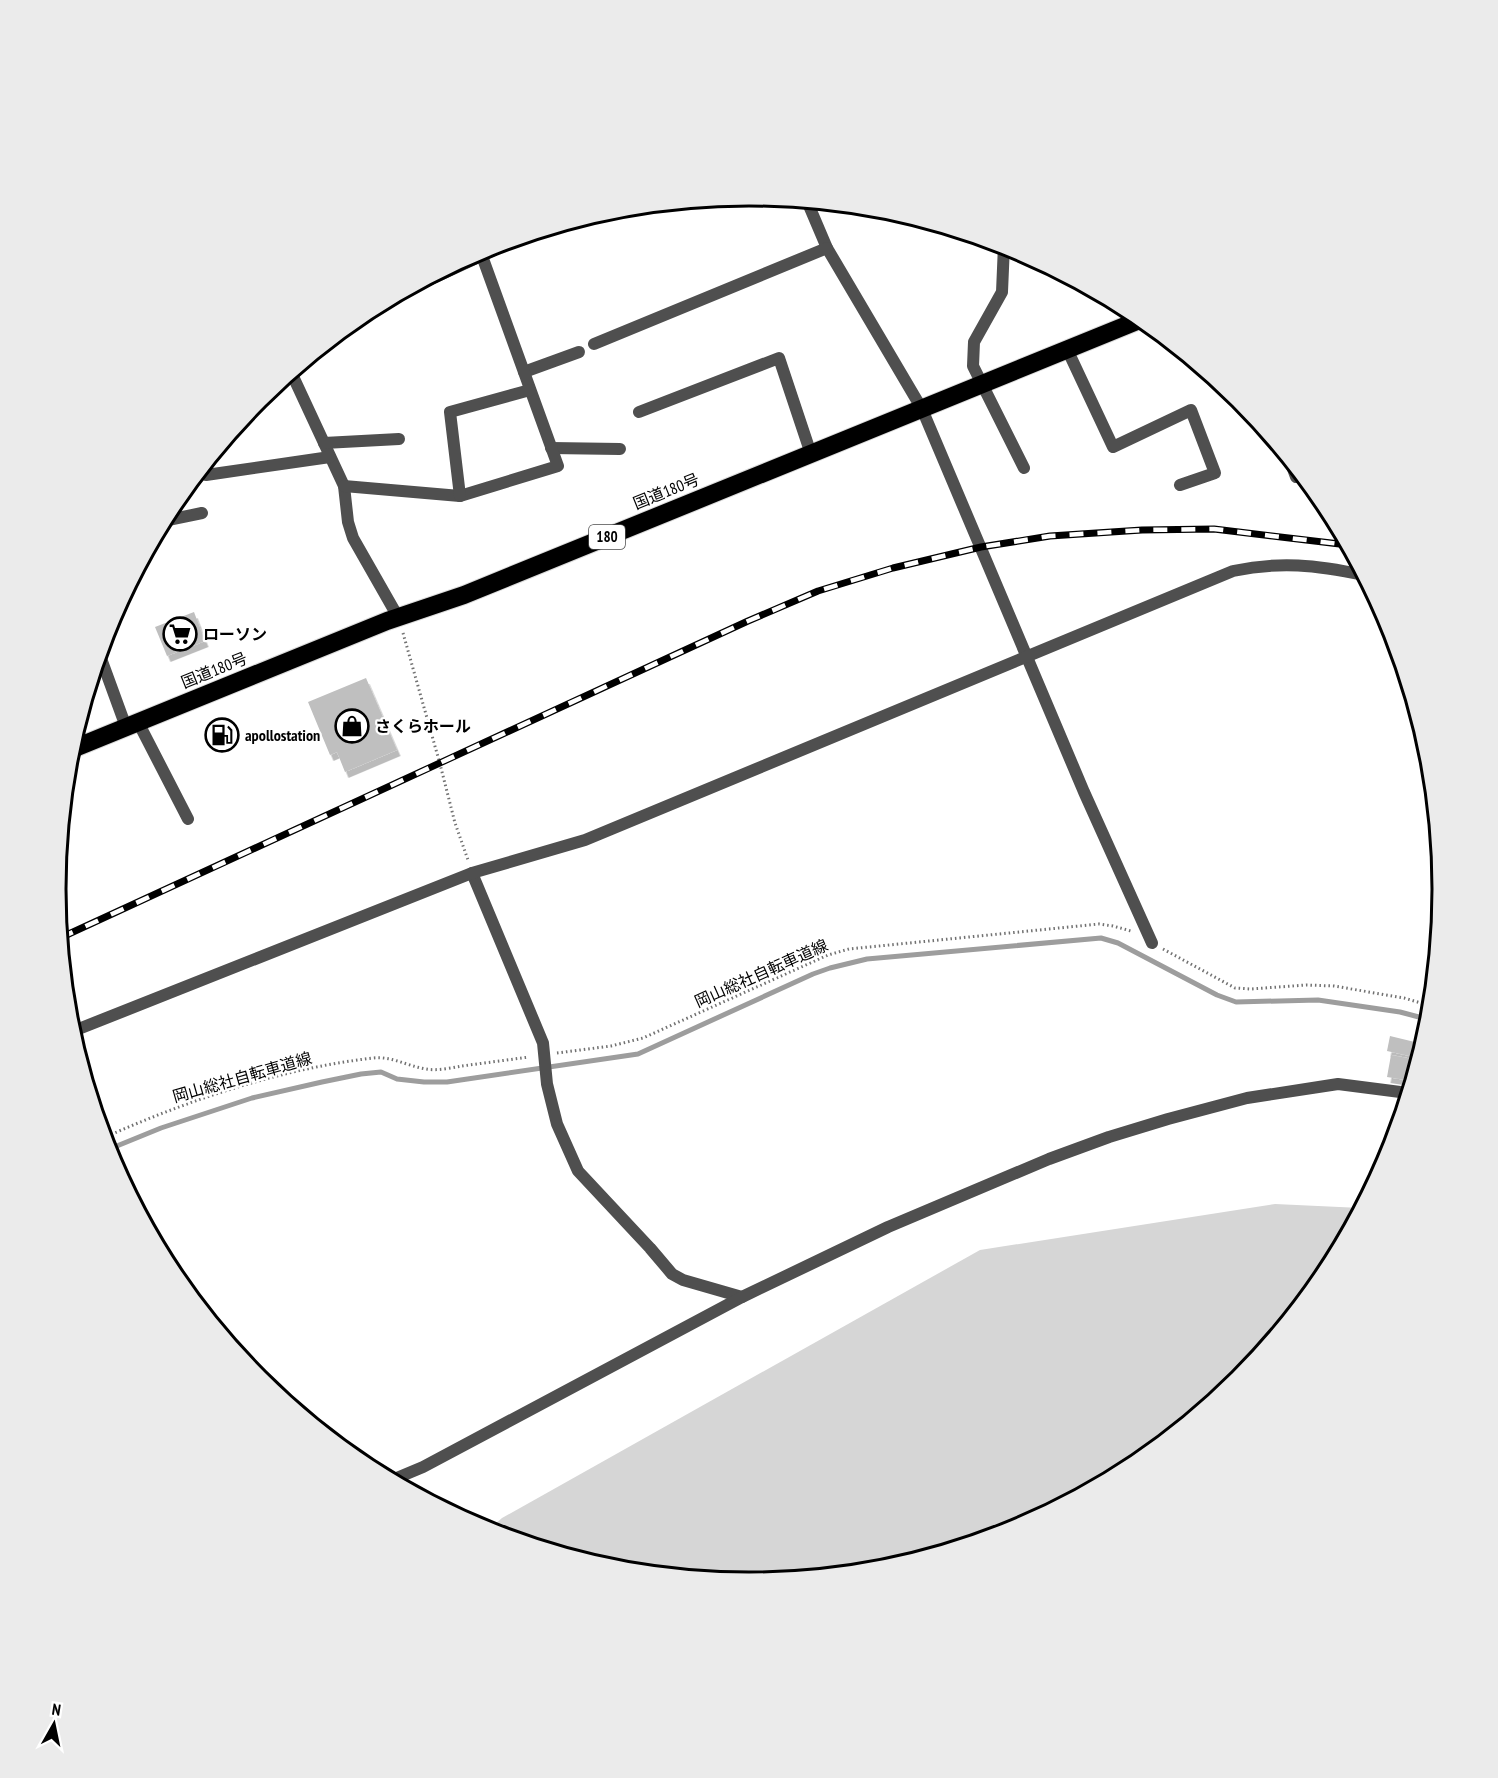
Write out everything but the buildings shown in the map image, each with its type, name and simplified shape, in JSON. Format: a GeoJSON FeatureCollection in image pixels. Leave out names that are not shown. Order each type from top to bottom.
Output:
{"type":"FeatureCollection","features":[{"type":"Feature","properties":{"kind":"highway","name":"国道180号"},"geometry":{"type":"LineString","coordinates":[[81,745],[398,617],[464,595],[1131,323]]}},
{"type":"Feature","properties":{"kind":"street"},"geometry":{"type":"LineString","coordinates":[[810,209],[827,248],[922,408],[1084,792],[1152,943]]}},
{"type":"Feature","properties":{"kind":"street"},"geometry":{"type":"LineString","coordinates":[[594,344],[827,248]]}},
{"type":"Feature","properties":{"kind":"street"},"geometry":{"type":"LineString","coordinates":[[1004,255],[1002,292],[974,342],[973,366],[1023,468]]}},
{"type":"Feature","properties":{"kind":"street"},"geometry":{"type":"LineString","coordinates":[[344,486],[460,496],[558,466],[483,260]]}},
{"type":"Feature","properties":{"kind":"street"},"geometry":{"type":"LineString","coordinates":[[1067,349],[1113,447],[1191,410],[1215,473],[1180,485]]}},
{"type":"Feature","properties":{"kind":"street"},"geometry":{"type":"LineString","coordinates":[[524,372],[579,352]]}},
{"type":"Feature","properties":{"kind":"street"},"geometry":{"type":"LineString","coordinates":[[639,412],[779,358],[811,454]]}},
{"type":"Feature","properties":{"kind":"street"},"geometry":{"type":"LineString","coordinates":[[294,379],[344,486],[348,522],[353,538],[398,617]]}},
{"type":"Feature","properties":{"kind":"street"},"geometry":{"type":"LineString","coordinates":[[460,496],[450,412],[530,390]]}},
{"type":"Feature","properties":{"kind":"street"},"geometry":{"type":"LineString","coordinates":[[324,443],[399,439]]}},
{"type":"Feature","properties":{"kind":"street"},"geometry":{"type":"LineString","coordinates":[[551,448],[620,449]]}},
{"type":"Feature","properties":{"kind":"street"},"geometry":{"type":"LineString","coordinates":[[206,475],[330,457]]}},
{"type":"Feature","properties":{"kind":"street"},"geometry":{"type":"LineString","coordinates":[[176,518],[202,513]]}},
{"type":"Feature","properties":{"kind":"street"},"geometry":{"type":"LineString","coordinates":[[80,1028],[472,873],[585,840],[1233,571],[1258,566],[1289,564],[1318,566],[1354,573]]}},
{"type":"Feature","properties":{"kind":"street"},"geometry":{"type":"LineString","coordinates":[[104,664],[132,725],[188,819]]}},
{"type":"Feature","properties":{"kind":"street"},"geometry":{"type":"LineString","coordinates":[[472,873],[543,1043],[547,1084],[557,1125],[578,1171],[672,1274],[683,1280],[742,1297]]}},
{"type":"Feature","properties":{"kind":"street"},"geometry":{"type":"LineString","coordinates":[[401,1476],[423,1467],[742,1297],[888,1227],[1049,1159],[1109,1137],[1247,1098],[1338,1084],[1401,1091]]}},
{"type":"Feature","properties":{"kind":"path"},"geometry":{"type":"LineString","coordinates":[[398,617],[455,823],[472,873]]}},
{"type":"Feature","properties":{"kind":"path","name":"岡山総社自転車道線"},"geometry":{"type":"LineString","coordinates":[[112,1133],[212,1095],[287,1074],[335,1064],[375,1058],[392,1059],[427,1070],[611,1046],[643,1038],[828,956],[849,949],[1099,924],[1133,932],[1235,988],[1334,986],[1422,1003]]}},
{"type":"Feature","properties":{"kind":"shaded area"},"geometry":{"type":"Polygon","coordinates":[[[1275,1204],[1353,1208],[1317,1268],[1291,1305],[1263,1339],[1199,1403],[1165,1431],[1090,1480],[1051,1502],[969,1536],[926,1549],[838,1566],[794,1571],[704,1571],[616,1559],[572,1549],[496,1523],[502,1518],[980,1250],[1275,1204]]]}},
{"type":"Feature","properties":{"kind":"waterway"},"geometry":{"type":"LineString","coordinates":[[116,1146],[161,1128],[252,1098],[361,1074],[381,1072],[397,1079],[447,1082],[638,1054],[813,974],[867,959],[1101,938],[1118,943],[1217,995],[1236,1002],[1318,1000],[1400,1012],[1420,1017]]}},
{"type":"Feature","properties":{"kind":"railway"},"geometry":{"type":"LineString","coordinates":[[67,935],[748,621],[818,591],[893,568],[981,547],[1050,536],[1142,530],[1214,529],[1337,544]]}},
{"type":"Feature","properties":{"kind":"place","name":"ローソン"},"geometry":{"type":"Point","coordinates":[180,634]}},
{"type":"Feature","properties":{"kind":"place","name":"さくらホール"},"geometry":{"type":"Point","coordinates":[352,726]}},
{"type":"Feature","properties":{"kind":"place","name":"apollostation"},"geometry":{"type":"Point","coordinates":[222,735]}}]}
